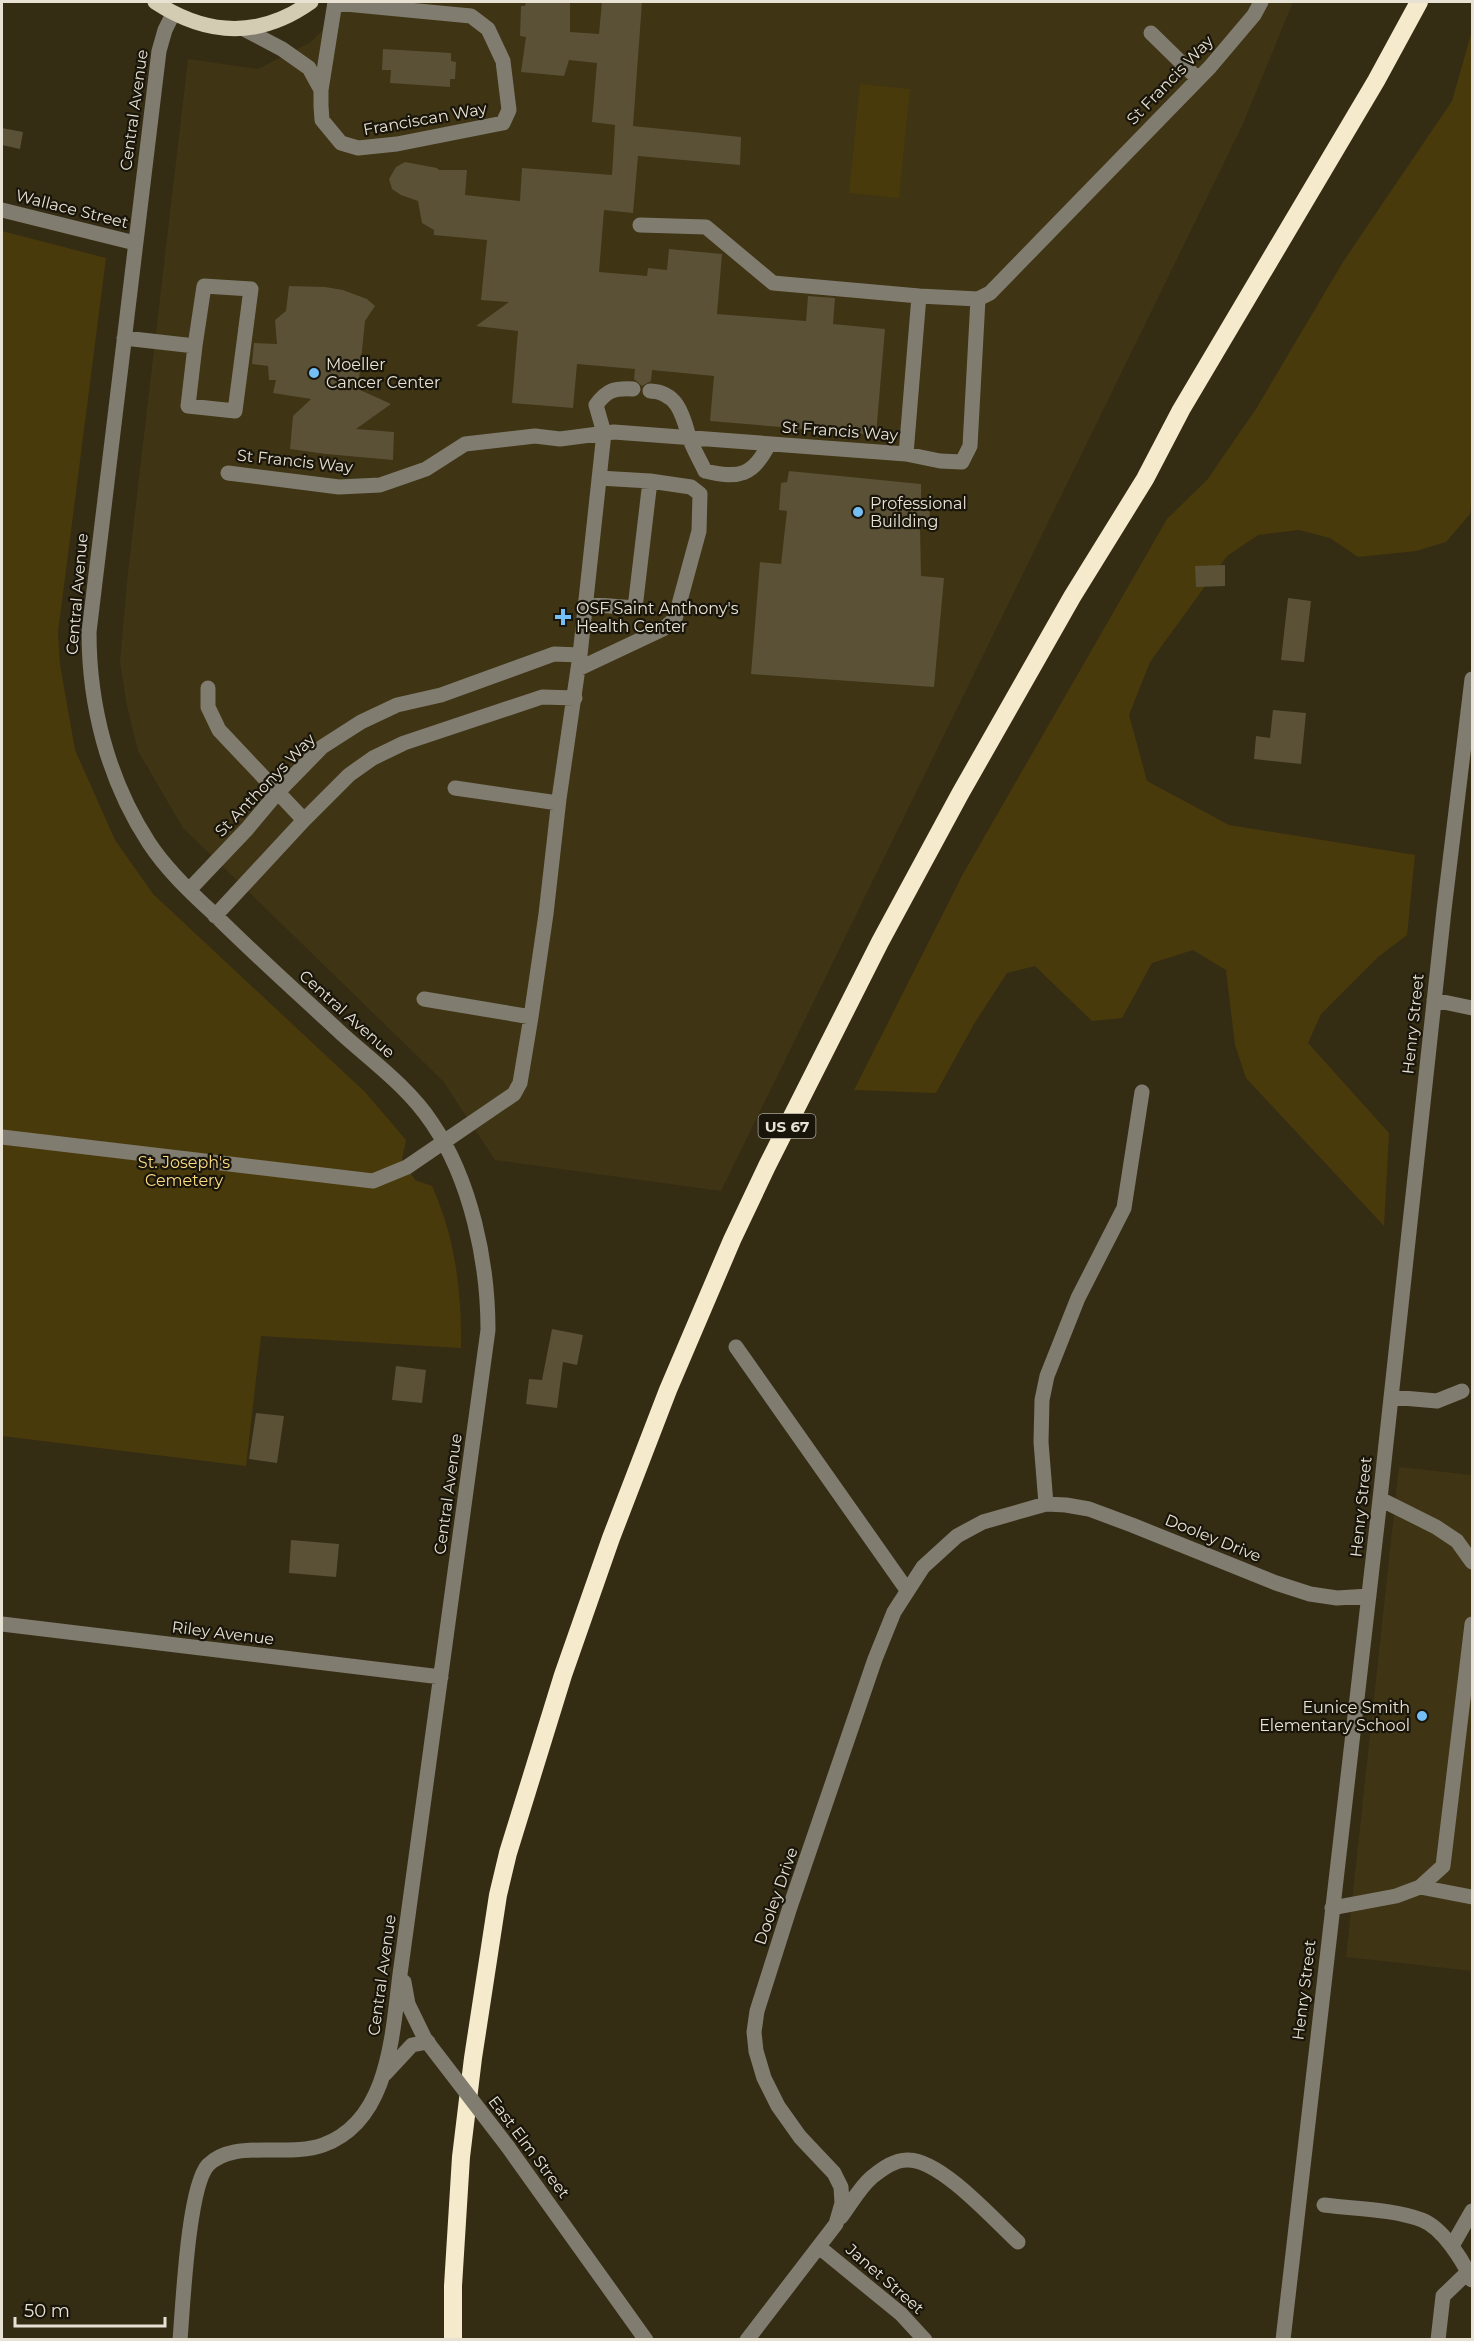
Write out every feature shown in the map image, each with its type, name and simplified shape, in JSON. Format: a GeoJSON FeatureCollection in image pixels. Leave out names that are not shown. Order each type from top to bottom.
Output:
{"type":"FeatureCollection","features":[{"type":"Feature","properties":{"kind":"highway","name":"US 67"},"geometry":{"type":"LineString","coordinates":[[453,2340],[453,2286],[461,2157],[473,2058],[498,1895],[511,1843],[567,1664],[611,1538],[668,1390],[732,1240],[767,1166],[885,932],[1072,597],[1145,479],[1181,410],[1370,91],[1419,2]]}},
{"type":"Feature","properties":{"kind":"main road"},"geometry":{"type":"LineString","coordinates":[[155,2],[173,14],[207,26],[244,29],[281,19],[311,2]]}},
{"type":"Feature","properties":{"kind":"street","name":"Franciscan Way"},"geometry":{"type":"LineString","coordinates":[[335,2],[471,16],[488,29],[503,61],[509,110],[503,123],[418,140],[358,148],[341,143],[322,120],[321,90],[335,2]]}},
{"type":"Feature","properties":{"kind":"street","name":"St Francis Way"},"geometry":{"type":"LineString","coordinates":[[978,299],[990,293],[1198,79],[1254,15],[1261,2]]}},
{"type":"Feature","properties":{"kind":"street","name":"Central Avenue"},"geometry":{"type":"LineString","coordinates":[[173,14],[165,30],[159,51],[89,632],[89,662],[95,709],[105,750],[130,808],[149,843],[170,870],[215,916],[404,1091],[432,1123],[465,1190],[487,1279],[488,1310],[487,1342],[390,2046],[381,2078],[368,2110],[356,2126],[340,2138],[321,2146],[296,2150],[241,2150],[221,2156],[208,2166],[200,2180],[194,2203],[180,2340]]}},
{"type":"Feature","properties":{"kind":"street"},"geometry":{"type":"LineString","coordinates":[[244,29],[282,49],[309,68],[321,90]]}},
{"type":"Feature","properties":{"kind":"street"},"geometry":{"type":"LineString","coordinates":[[1151,33],[1198,79]]}},
{"type":"Feature","properties":{"kind":"street","name":"Wallace Street"},"geometry":{"type":"LineString","coordinates":[[2,210],[135,243]]}},
{"type":"Feature","properties":{"kind":"street"},"geometry":{"type":"LineString","coordinates":[[640,225],[706,227],[773,283],[978,299],[970,446],[962,462],[940,461],[906,454]]}},
{"type":"Feature","properties":{"kind":"street"},"geometry":{"type":"LineString","coordinates":[[204,286],[251,289],[235,411],[188,406],[195,346],[204,286]]}},
{"type":"Feature","properties":{"kind":"street","name":"St Francis Way"},"geometry":{"type":"LineString","coordinates":[[228,472],[339,487],[380,485],[426,470],[465,444],[535,436],[560,439],[604,433],[906,454],[919,296]]}},
{"type":"Feature","properties":{"kind":"street"},"geometry":{"type":"LineString","coordinates":[[124,338],[195,346]]}},
{"type":"Feature","properties":{"kind":"street"},"geometry":{"type":"LineString","coordinates":[[2,1137],[373,1181],[406,1167],[514,1094],[520,1083],[531,1017],[558,802],[579,662],[604,433],[596,405],[605,393],[633,389]]}},
{"type":"Feature","properties":{"kind":"street"},"geometry":{"type":"LineString","coordinates":[[650,391],[658,391],[670,397],[684,416],[690,438],[705,471]]}},
{"type":"Feature","properties":{"kind":"street"},"geometry":{"type":"LineString","coordinates":[[705,471],[726,476],[742,474],[761,461],[769,444]]}},
{"type":"Feature","properties":{"kind":"street"},"geometry":{"type":"LineString","coordinates":[[691,487],[705,471]]}},
{"type":"Feature","properties":{"kind":"street"},"geometry":{"type":"LineString","coordinates":[[579,662],[663,630],[675,619],[699,531],[700,494],[691,487],[650,480],[599,478]]}},
{"type":"Feature","properties":{"kind":"street"},"geometry":{"type":"LineString","coordinates":[[585,604],[635,608],[650,480]]}},
{"type":"Feature","properties":{"kind":"street","name":"St Anthonys Way"},"geometry":{"type":"LineString","coordinates":[[189,890],[322,747],[362,722],[397,705],[441,695],[554,654],[579,662]]}},
{"type":"Feature","properties":{"kind":"street","name":"Henry Street"},"geometry":{"type":"LineString","coordinates":[[1283,2340],[1369,1596],[1434,1000],[1473,679]]}},
{"type":"Feature","properties":{"kind":"street"},"geometry":{"type":"LineString","coordinates":[[208,688],[208,707],[219,730],[304,820]]}},
{"type":"Feature","properties":{"kind":"street"},"geometry":{"type":"LineString","coordinates":[[215,916],[349,775],[373,758],[404,743],[542,697],[574,698]]}},
{"type":"Feature","properties":{"kind":"street"},"geometry":{"type":"LineString","coordinates":[[455,788],[558,802]]}},
{"type":"Feature","properties":{"kind":"street"},"geometry":{"type":"LineString","coordinates":[[424,999],[531,1017]]}},
{"type":"Feature","properties":{"kind":"street"},"geometry":{"type":"LineString","coordinates":[[1434,1000],[1473,1008]]}},
{"type":"Feature","properties":{"kind":"street"},"geometry":{"type":"LineString","coordinates":[[1046,1504],[1041,1442],[1042,1400],[1047,1376],[1078,1298],[1124,1209],[1142,1092]]}},
{"type":"Feature","properties":{"kind":"street"},"geometry":{"type":"LineString","coordinates":[[736,1347],[907,1590]]}},
{"type":"Feature","properties":{"kind":"street"},"geometry":{"type":"LineString","coordinates":[[1391,1397],[1437,1401],[1462,1391]]}},
{"type":"Feature","properties":{"kind":"street"},"geometry":{"type":"LineString","coordinates":[[1380,1498],[1436,1527],[1457,1541],[1473,1562]]}},
{"type":"Feature","properties":{"kind":"street","name":"Dooley Drive"},"geometry":{"type":"LineString","coordinates":[[747,2340],[836,2224],[842,2203],[841,2187],[834,2173],[800,2137],[778,2106],[764,2078],[756,2051],[754,2032],[757,2011],[875,1659],[894,1612],[923,1567],[957,1536],[982,1522],[1046,1504],[1066,1505],[1089,1509],[1276,1584],[1310,1594],[1337,1598],[1369,1596]]}},
{"type":"Feature","properties":{"kind":"street"},"geometry":{"type":"LineString","coordinates":[[1457,1541],[1473,1540]]}},
{"type":"Feature","properties":{"kind":"street","name":"Riley Avenue"},"geometry":{"type":"LineString","coordinates":[[2,1624],[441,1677]]}},
{"type":"Feature","properties":{"kind":"street"},"geometry":{"type":"LineString","coordinates":[[1332,1908],[1396,1896],[1420,1887],[1443,1866],[1473,1624]]}},
{"type":"Feature","properties":{"kind":"street"},"geometry":{"type":"LineString","coordinates":[[1420,1887],[1473,1897]]}},
{"type":"Feature","properties":{"kind":"street","name":"East Elm Street"},"geometry":{"type":"LineString","coordinates":[[401,1967],[408,2004],[426,2040],[508,2147],[646,2340]]}},
{"type":"Feature","properties":{"kind":"street","name":"Central Avenue"},"geometry":{"type":"LineString","coordinates":[[381,2078],[412,2045],[426,2040]]}},
{"type":"Feature","properties":{"kind":"street"},"geometry":{"type":"LineString","coordinates":[[836,2224],[872,2177],[897,2161],[919,2161],[944,2174],[1018,2242]]}},
{"type":"Feature","properties":{"kind":"street"},"geometry":{"type":"LineString","coordinates":[[1324,2205],[1424,2220],[1452,2247],[1470,2276],[1443,2296],[1438,2340]]}},
{"type":"Feature","properties":{"kind":"street"},"geometry":{"type":"LineString","coordinates":[[1452,2247],[1473,2211]]}},
{"type":"Feature","properties":{"kind":"street","name":"Janet Street"},"geometry":{"type":"LineString","coordinates":[[819,2247],[901,2314],[925,2340]]}},
{"type":"Feature","properties":{"kind":"shaded area","name":"OSF Saint Anthony's Health Center"},"geometry":{"type":"Polygon","coordinates":[[[349,2],[1293,2],[1242,126],[721,1191],[495,1160],[443,1081],[183,828],[138,751],[127,706],[120,662],[128,572],[188,59],[258,69],[311,42],[349,2]]]}},
{"type":"Feature","properties":{"kind":"shaded area","name":"Eunice Smith Elementary School"},"geometry":{"type":"Polygon","coordinates":[[[1399,1467],[1472,1475],[1472,1971],[1346,1957],[1399,1467]]]}},
{"type":"Feature","properties":{"kind":"green space"},"geometry":{"type":"Polygon","coordinates":[[[1472,31],[1472,500],[1470,514],[1446,542],[1416,551],[1358,557],[1330,538],[1299,530],[1258,535],[1227,556],[1150,662],[1129,715],[1147,781],[1229,825],[1415,855],[1407,935],[1378,957],[1321,1014],[1308,1043],[1389,1133],[1384,1226],[1246,1078],[1235,1045],[1226,970],[1193,950],[1152,963],[1122,1018],[1092,1021],[1035,966],[1007,973],[974,1024],[936,1093],[854,1090],[963,874],[1167,519],[1207,480],[1256,409],[1343,262],[1452,101],[1472,31]]]}},
{"type":"Feature","properties":{"kind":"green space"},"geometry":{"type":"Polygon","coordinates":[[[860,84],[910,89],[899,198],[849,193],[860,84]]]}},
{"type":"Feature","properties":{"kind":"green space","name":"St. Joseph's Cemetery"},"geometry":{"type":"Polygon","coordinates":[[[2,231],[106,258],[58,632],[60,665],[75,750],[115,840],[153,894],[365,1092],[406,1140],[402,1159],[415,1180],[432,1186],[440,1205],[456,1265],[461,1348],[261,1336],[246,1466],[2,1436],[2,231]]]}},
{"type":"Feature","properties":{"kind":"building"},"geometry":{"type":"Polygon","coordinates":[[[526,2],[570,2],[570,32],[599,34],[602,2],[642,2],[633,126],[741,137],[740,165],[638,156],[633,213],[604,210],[599,272],[647,276],[648,268],[667,270],[669,249],[722,254],[717,314],[806,321],[808,296],[835,298],[833,324],[885,329],[876,435],[710,421],[714,376],[652,370],[651,381],[642,386],[634,379],[635,369],[577,364],[573,408],[512,403],[518,331],[476,326],[509,302],[481,300],[487,240],[434,235],[434,230],[422,223],[418,201],[392,189],[389,179],[396,167],[405,162],[439,170],[467,170],[465,195],[520,201],[522,168],[612,175],[615,125],[592,122],[597,63],[569,60],[564,76],[521,72],[526,37],[520,36],[521,6],[525,6],[526,2]]]}},
{"type":"Feature","properties":{"kind":"building"},"geometry":{"type":"Polygon","coordinates":[[[383,49],[451,53],[451,61],[456,62],[455,79],[450,79],[450,87],[390,83],[391,70],[382,70],[383,49]]]}},
{"type":"Feature","properties":{"kind":"building"},"geometry":{"type":"Polygon","coordinates":[[[2,128],[23,132],[20,149],[2,145],[2,128]]]}},
{"type":"Feature","properties":{"kind":"building","name":"Moeller Cancer Center"},"geometry":{"type":"Polygon","coordinates":[[[289,286],[343,290],[367,299],[375,306],[365,321],[358,389],[391,404],[356,429],[394,432],[393,460],[290,449],[293,416],[311,399],[273,393],[276,380],[269,380],[268,366],[252,364],[254,343],[277,344],[275,320],[286,311],[289,286]]]}},
{"type":"Feature","properties":{"kind":"building"},"geometry":{"type":"Polygon","coordinates":[[[789,471],[921,484],[921,504],[930,512],[928,527],[920,526],[921,576],[944,578],[934,687],[751,674],[760,562],[781,564],[787,511],[779,510],[781,483],[787,482],[789,471]]]}},
{"type":"Feature","properties":{"kind":"building"},"geometry":{"type":"Polygon","coordinates":[[[1225,565],[1225,586],[1196,587],[1195,566],[1225,565]]]}},
{"type":"Feature","properties":{"kind":"building"},"geometry":{"type":"Polygon","coordinates":[[[1288,598],[1311,601],[1304,662],[1281,660],[1288,598]]]}},
{"type":"Feature","properties":{"kind":"building"},"geometry":{"type":"Polygon","coordinates":[[[1273,710],[1306,713],[1301,764],[1254,759],[1256,736],[1270,738],[1273,710]]]}},
{"type":"Feature","properties":{"kind":"building"},"geometry":{"type":"Polygon","coordinates":[[[552,1329],[583,1335],[577,1365],[563,1362],[557,1408],[526,1404],[529,1379],[542,1380],[552,1329]]]}},
{"type":"Feature","properties":{"kind":"building"},"geometry":{"type":"Polygon","coordinates":[[[396,1366],[426,1370],[422,1403],[392,1400],[396,1366]]]}},
{"type":"Feature","properties":{"kind":"building"},"geometry":{"type":"Polygon","coordinates":[[[256,1413],[284,1416],[277,1463],[249,1459],[256,1413]]]}},
{"type":"Feature","properties":{"kind":"building"},"geometry":{"type":"Polygon","coordinates":[[[291,1540],[339,1544],[336,1577],[289,1573],[291,1540]]]}},
{"type":"Feature","properties":{"kind":"place","name":"Moeller Cancer Center"},"geometry":{"type":"Point","coordinates":[314,373]}},
{"type":"Feature","properties":{"kind":"place","name":"Professional Building"},"geometry":{"type":"Point","coordinates":[858,512]}},
{"type":"Feature","properties":{"kind":"place","name":"OSF Saint Anthony's Health Center"},"geometry":{"type":"Point","coordinates":[563,617]}},
{"type":"Feature","properties":{"kind":"place","name":"Eunice Smith Elementary School"},"geometry":{"type":"Point","coordinates":[1422,1716]}}]}
